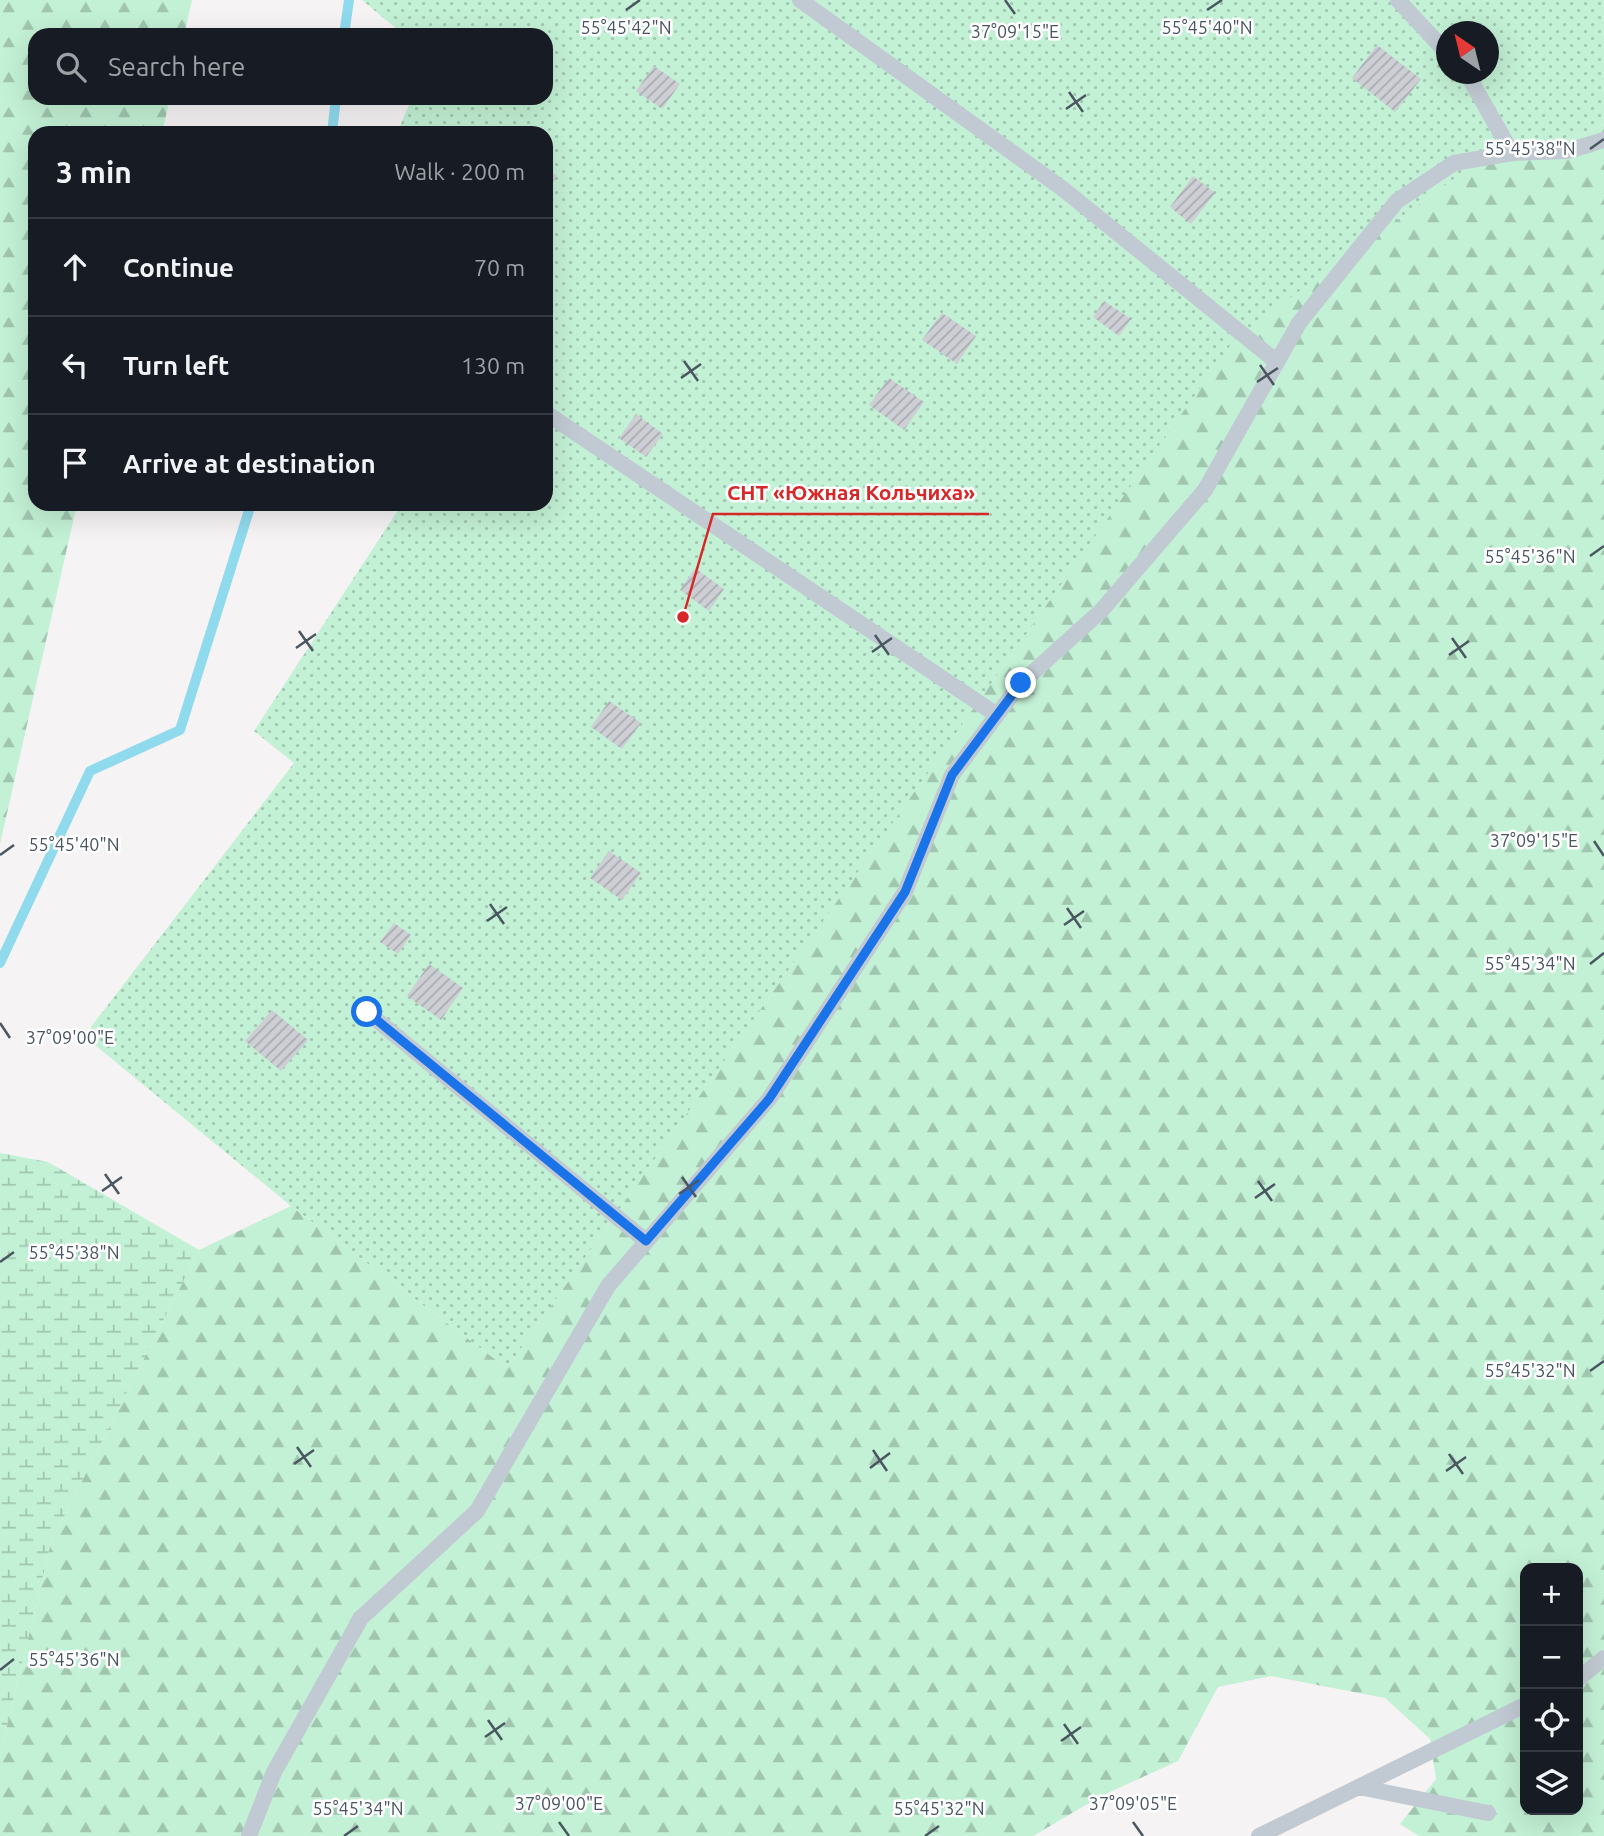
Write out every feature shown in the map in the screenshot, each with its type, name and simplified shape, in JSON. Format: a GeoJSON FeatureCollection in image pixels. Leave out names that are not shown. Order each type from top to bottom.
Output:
{"type":"FeatureCollection","features":[{"type":"Feature","properties":{"kind":"lane"},"geometry":{"type":"LineString","coordinates":[[800,0],[1063,189],[1277,362]]}},
{"type":"Feature","properties":{"kind":"lane"},"geometry":{"type":"LineString","coordinates":[[1398,0],[1436,40]]}},
{"type":"Feature","properties":{"kind":"lane"},"geometry":{"type":"LineString","coordinates":[[1473,84],[1512,153]]}},
{"type":"Feature","properties":{"kind":"lane"},"geometry":{"type":"LineString","coordinates":[[249,1836],[274,1772],[361,1618],[477,1511],[608,1286],[769,1099],[905,892],[952,775],[1021,683],[1101,611],[1205,490],[1299,323],[1397,201],[1454,163],[1512,153],[1569,151],[1604,140]]}},
{"type":"Feature","properties":{"kind":"lane"},"geometry":{"type":"LineString","coordinates":[[553,418],[997,715]]}},
{"type":"Feature","properties":{"kind":"lane"},"geometry":{"type":"LineString","coordinates":[[367,1012],[646,1241]]}},
{"type":"Feature","properties":{"kind":"lane"},"geometry":{"type":"LineString","coordinates":[[1583,1675],[1604,1658]]}},
{"type":"Feature","properties":{"kind":"lane"},"geometry":{"type":"LineString","coordinates":[[1259,1836],[1520,1707]]}},
{"type":"Feature","properties":{"kind":"lane"},"geometry":{"type":"LineString","coordinates":[[1359,1787],[1488,1813]]}},
{"type":"Feature","properties":{"kind":"green space"},"geometry":{"type":"Polygon","coordinates":[[[0,0],[192,0],[186,28],[28,28],[28,105],[168,105],[164,126],[28,126],[28,511],[75,511],[0,844],[0,0]]]}},
{"type":"Feature","properties":{"kind":"green space"},"geometry":{"type":"Polygon","coordinates":[[[362,0],[1604,0],[1604,124],[1597,129],[1470,167],[1236,337],[507,1368],[291,1206],[84,1036],[294,763],[254,731],[397,511],[553,511],[553,126],[400,126],[409,105],[553,105],[553,28],[396,28],[362,0]]]}},
{"type":"Feature","properties":{"kind":"green space"},"geometry":{"type":"Polygon","coordinates":[[[1604,124],[1604,1836],[1419,1836],[1400,1824],[1436,1779],[1430,1739],[1385,1698],[1271,1676],[1218,1687],[1178,1761],[1101,1796],[1033,1836],[0,1836],[0,1755],[51,1542],[199,1250],[291,1206],[507,1368],[1236,336],[1470,167],[1597,129],[1604,124]]]}},
{"type":"Feature","properties":{"kind":"green space"},"geometry":{"type":"Polygon","coordinates":[[[0,1153],[48,1162],[199,1250],[51,1542],[0,1755],[0,1153]]]}},
{"type":"Feature","properties":{"kind":"building"},"geometry":{"type":"Polygon","coordinates":[[[1377,45],[1421,79],[1395,112],[1352,78],[1377,45]]]}},
{"type":"Feature","properties":{"kind":"building"},"geometry":{"type":"Polygon","coordinates":[[[654,66],[680,84],[662,109],[636,91],[654,66]]]}},
{"type":"Feature","properties":{"kind":"building"},"geometry":{"type":"Polygon","coordinates":[[[1193,176],[1215,193],[1191,224],[1170,207],[1193,176]]]}},
{"type":"Feature","properties":{"kind":"building"},"geometry":{"type":"Polygon","coordinates":[[[1104,301],[1131,319],[1119,336],[1093,317],[1104,301]]]}},
{"type":"Feature","properties":{"kind":"building"},"geometry":{"type":"Polygon","coordinates":[[[942,313],[976,336],[957,364],[922,340],[942,313]]]}},
{"type":"Feature","properties":{"kind":"building"},"geometry":{"type":"Polygon","coordinates":[[[889,378],[924,402],[904,430],[869,405],[889,378]]]}},
{"type":"Feature","properties":{"kind":"building"},"geometry":{"type":"Polygon","coordinates":[[[636,414],[663,434],[646,457],[619,438],[636,414]]]}},
{"type":"Feature","properties":{"kind":"building"},"geometry":{"type":"Polygon","coordinates":[[[695,568],[724,589],[709,611],[680,590],[695,568]]]}},
{"type":"Feature","properties":{"kind":"building"},"geometry":{"type":"Polygon","coordinates":[[[609,701],[641,723],[622,749],[591,727],[609,701]]]}},
{"type":"Feature","properties":{"kind":"building"},"geometry":{"type":"Polygon","coordinates":[[[609,851],[641,873],[622,900],[590,878],[609,851]]]}},
{"type":"Feature","properties":{"kind":"building"},"geometry":{"type":"Polygon","coordinates":[[[394,923],[411,935],[398,954],[380,942],[394,923]]]}},
{"type":"Feature","properties":{"kind":"building"},"geometry":{"type":"Polygon","coordinates":[[[429,964],[463,988],[441,1020],[407,996],[429,964]]]}},
{"type":"Feature","properties":{"kind":"building"},"geometry":{"type":"Polygon","coordinates":[[[272,1010],[308,1040],[281,1071],[245,1041],[272,1010]]]}},
{"type":"Feature","properties":{"kind":"waterway"},"geometry":{"type":"LineString","coordinates":[[345,28],[349,0]]}},
{"type":"Feature","properties":{"kind":"waterway"},"geometry":{"type":"LineString","coordinates":[[333,126],[335,105]]}},
{"type":"Feature","properties":{"kind":"waterway"},"geometry":{"type":"LineString","coordinates":[[0,963],[90,771],[180,730],[249,511]]}},
{"type":"Feature","properties":{"kind":"place","name":"СНТ «Южная Кольчиха»"},"geometry":{"type":"Point","coordinates":[683,617]}},
{"type":"Feature","properties":{"kind":"route"},"geometry":{"type":"LineString","coordinates":[[367,1012],[646,1241],[769,1099],[905,892],[952,775],[1021,683]]}}]}
